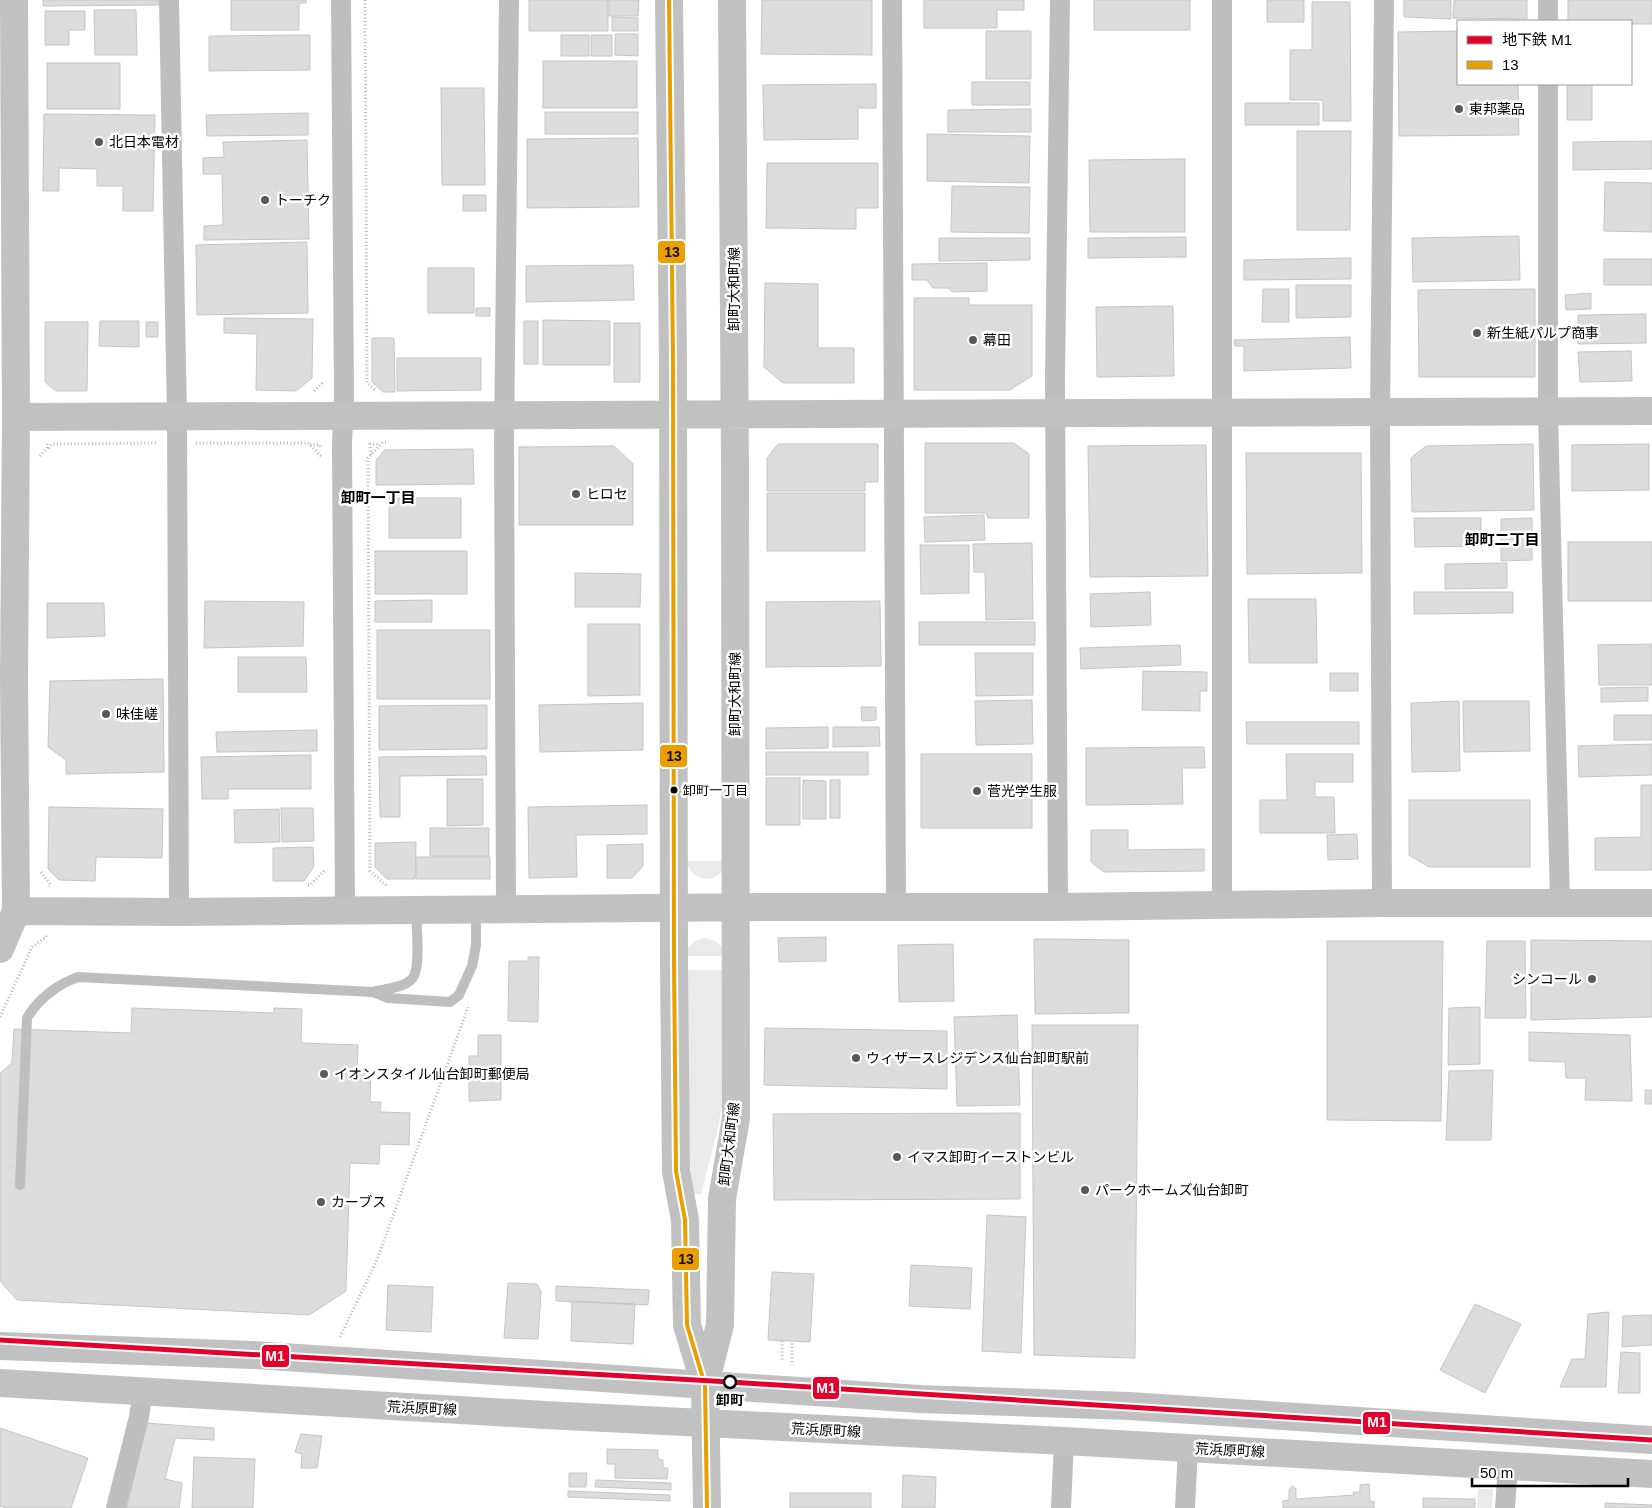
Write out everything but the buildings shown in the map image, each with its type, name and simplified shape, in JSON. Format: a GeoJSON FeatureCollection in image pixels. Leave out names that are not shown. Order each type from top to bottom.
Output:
{"type":"FeatureCollection","features":[{"type":"Feature","properties":{"kind":"street"},"geometry":{"type":"LineString","coordinates":[[0,949],[8,907],[7,679],[16,417],[7,89],[14,0]]}},
{"type":"Feature","properties":{"kind":"street"},"geometry":{"type":"LineString","coordinates":[[169,0],[177,417],[179,912]]}},
{"type":"Feature","properties":{"kind":"street"},"geometry":{"type":"LineString","coordinates":[[341,0],[345,910]]}},
{"type":"Feature","properties":{"kind":"street"},"geometry":{"type":"LineString","coordinates":[[506,909],[505,416],[509,0]]}},
{"type":"Feature","properties":{"kind":"street","name":"卸町大和町線"},"geometry":{"type":"LineString","coordinates":[[670,0],[674,414],[676,1171],[685,1220],[687,1325],[705,1385],[707,1508]]}},
{"type":"Feature","properties":{"kind":"street","name":"卸町大和町線"},"geometry":{"type":"LineString","coordinates":[[705,1385],[720,1325],[722,1199],[736,1118],[735,414],[732,0]]}},
{"type":"Feature","properties":{"kind":"street"},"geometry":{"type":"LineString","coordinates":[[892,0],[896,906]]}},
{"type":"Feature","properties":{"kind":"street"},"geometry":{"type":"LineString","coordinates":[[1058,906],[1054,413],[1060,0]]}},
{"type":"Feature","properties":{"kind":"street"},"geometry":{"type":"LineString","coordinates":[[1222,0],[1222,905]]}},
{"type":"Feature","properties":{"kind":"street"},"geometry":{"type":"LineString","coordinates":[[1382,903],[1380,413],[1384,0]]}},
{"type":"Feature","properties":{"kind":"street"},"geometry":{"type":"LineString","coordinates":[[1548,0],[1548,20]]}},
{"type":"Feature","properties":{"kind":"street"},"geometry":{"type":"LineString","coordinates":[[1548,85],[1548,412],[1560,903]]}},
{"type":"Feature","properties":{"kind":"street"},"geometry":{"type":"LineString","coordinates":[[16,417],[1652,411]]}},
{"type":"Feature","properties":{"kind":"street"},"geometry":{"type":"LineString","coordinates":[[8,907],[179,912],[674,907],[1652,903]]}},
{"type":"Feature","properties":{"kind":"street"},"geometry":{"type":"LineString","coordinates":[[0,1346],[253,1355],[920,1399],[1129,1406],[1652,1440]]}},
{"type":"Feature","properties":{"kind":"street","name":"荒浜原町線"},"geometry":{"type":"LineString","coordinates":[[0,1383],[545,1415],[1064,1441],[1652,1474]]}},
{"type":"Feature","properties":{"kind":"street"},"geometry":{"type":"LineString","coordinates":[[116,1508],[144,1391]]}},
{"type":"Feature","properties":{"kind":"street"},"geometry":{"type":"LineString","coordinates":[[1061,1508],[1064,1441]]}},
{"type":"Feature","properties":{"kind":"street"},"geometry":{"type":"LineString","coordinates":[[1185,1508],[1188,1448]]}},
{"type":"Feature","properties":{"kind":"street"},"geometry":{"type":"LineString","coordinates":[[1505,1508],[1508,1465]]}},
{"type":"Feature","properties":{"kind":"lane"},"geometry":{"type":"LineString","coordinates":[[20,1185],[27,1018],[32,1010],[63,982],[78,977],[373,992],[410,982],[414,977],[417,956],[416,909]]}},
{"type":"Feature","properties":{"kind":"lane"},"geometry":{"type":"LineString","coordinates":[[373,992],[388,998],[450,1002],[460,995],[472,966],[476,945],[476,909]]}},
{"type":"Feature","properties":{"kind":"path"},"geometry":{"type":"LineString","coordinates":[[365,0],[367,383],[380,395]]}},
{"type":"Feature","properties":{"kind":"path"},"geometry":{"type":"LineString","coordinates":[[311,395],[322,383],[322,374]]}},
{"type":"Feature","properties":{"kind":"path"},"geometry":{"type":"LineString","coordinates":[[47,442],[48,448]]}},
{"type":"Feature","properties":{"kind":"path"},"geometry":{"type":"LineString","coordinates":[[371,455],[370,444],[393,442]]}},
{"type":"Feature","properties":{"kind":"path"},"geometry":{"type":"LineString","coordinates":[[38,458],[52,444],[165,443]]}},
{"type":"Feature","properties":{"kind":"path"},"geometry":{"type":"LineString","coordinates":[[196,443],[308,443],[310,445],[320,445]]}},
{"type":"Feature","properties":{"kind":"path"},"geometry":{"type":"LineString","coordinates":[[380,444],[368,458],[370,871],[385,886],[395,886]]}},
{"type":"Feature","properties":{"kind":"path"},"geometry":{"type":"LineString","coordinates":[[310,445],[322,457],[322,467]]}},
{"type":"Feature","properties":{"kind":"path"},"geometry":{"type":"LineString","coordinates":[[301,886],[310,885],[325,871],[324,861]]}},
{"type":"Feature","properties":{"kind":"path"},"geometry":{"type":"LineString","coordinates":[[41,869],[41,872],[50,884],[47,892]]}},
{"type":"Feature","properties":{"kind":"path"},"geometry":{"type":"LineString","coordinates":[[0,1017],[32,947],[46,937],[47,931]]}},
{"type":"Feature","properties":{"kind":"path"},"geometry":{"type":"LineString","coordinates":[[339,1340],[377,1260],[471,999]]}},
{"type":"Feature","properties":{"kind":"path"},"geometry":{"type":"LineString","coordinates":[[782,1341],[782,1362]]}},
{"type":"Feature","properties":{"kind":"path"},"geometry":{"type":"LineString","coordinates":[[792,1341],[792,1362]]}},
{"type":"Feature","properties":{"kind":"shaded area"},"geometry":{"type":"Polygon","coordinates":[[[687,861],[726,861],[721,872],[716,876],[705,879],[700,878],[691,871],[687,861]]]}},
{"type":"Feature","properties":{"kind":"shaded area"},"geometry":{"type":"Polygon","coordinates":[[[705,938],[718,943],[723,948],[725,956],[686,956],[686,952],[692,944],[705,938]]]}},
{"type":"Feature","properties":{"kind":"shaded area"},"geometry":{"type":"Polygon","coordinates":[[[686,970],[725,970],[725,1090],[718,1128],[701,1194],[691,1195],[686,970]]]}},
{"type":"Feature","properties":{"kind":"shaded area"},"geometry":{"type":"Polygon","coordinates":[[[1478,1489],[1493,1489],[1492,1508],[1477,1508],[1478,1489]]]}},
{"type":"Feature","properties":{"kind":"metro line","name":"M1"},"geometry":{"type":"LineString","coordinates":[[0,1340],[730,1382],[1652,1440]]}},
{"type":"Feature","properties":{"kind":"transit line","name":"13"},"geometry":{"type":"LineString","coordinates":[[669,0],[673,361],[676,1171],[685,1220],[687,1325],[705,1385],[707,1508]]}},
{"type":"Feature","properties":{"kind":"place","name":"東邦薬品"},"geometry":{"type":"Point","coordinates":[1459,109]}},
{"type":"Feature","properties":{"kind":"place","name":"北日本電材"},"geometry":{"type":"Point","coordinates":[99,142]}},
{"type":"Feature","properties":{"kind":"place","name":"トーチク"},"geometry":{"type":"Point","coordinates":[265,200]}},
{"type":"Feature","properties":{"kind":"place","name":"新生紙パルプ商事"},"geometry":{"type":"Point","coordinates":[1477,333]}},
{"type":"Feature","properties":{"kind":"place","name":"幕田"},"geometry":{"type":"Point","coordinates":[973,340]}},
{"type":"Feature","properties":{"kind":"place","name":"ヒロセ"},"geometry":{"type":"Point","coordinates":[576,494]}},
{"type":"Feature","properties":{"kind":"place","name":"味佳嵯"},"geometry":{"type":"Point","coordinates":[106,714]}},
{"type":"Feature","properties":{"kind":"place","name":"卸町一丁目"},"geometry":{"type":"Point","coordinates":[674,790]}},
{"type":"Feature","properties":{"kind":"place","name":"菅光学生服"},"geometry":{"type":"Point","coordinates":[977,791]}},
{"type":"Feature","properties":{"kind":"place","name":"シンコール"},"geometry":{"type":"Point","coordinates":[1592,979]}},
{"type":"Feature","properties":{"kind":"place","name":"ウィザースレジデンス仙台卸町駅前"},"geometry":{"type":"Point","coordinates":[856,1058]}},
{"type":"Feature","properties":{"kind":"place","name":"イオンスタイル仙台卸町郵便局"},"geometry":{"type":"Point","coordinates":[324,1074]}},
{"type":"Feature","properties":{"kind":"place","name":"イマス卸町イーストンビル"},"geometry":{"type":"Point","coordinates":[897,1157]}},
{"type":"Feature","properties":{"kind":"place","name":"パークホームズ仙台卸町"},"geometry":{"type":"Point","coordinates":[1085,1190]}},
{"type":"Feature","properties":{"kind":"place","name":"カーブス"},"geometry":{"type":"Point","coordinates":[321,1202]}},
{"type":"Feature","properties":{"kind":"place","name":"卸町"},"geometry":{"type":"Point","coordinates":[730,1382]}},
{"type":"Feature","properties":{"kind":"district","name":"卸町一丁目"},"geometry":{"type":"Point","coordinates":[378,497]}},
{"type":"Feature","properties":{"kind":"district","name":"卸町二丁目"},"geometry":{"type":"Point","coordinates":[1502,539]}}]}
